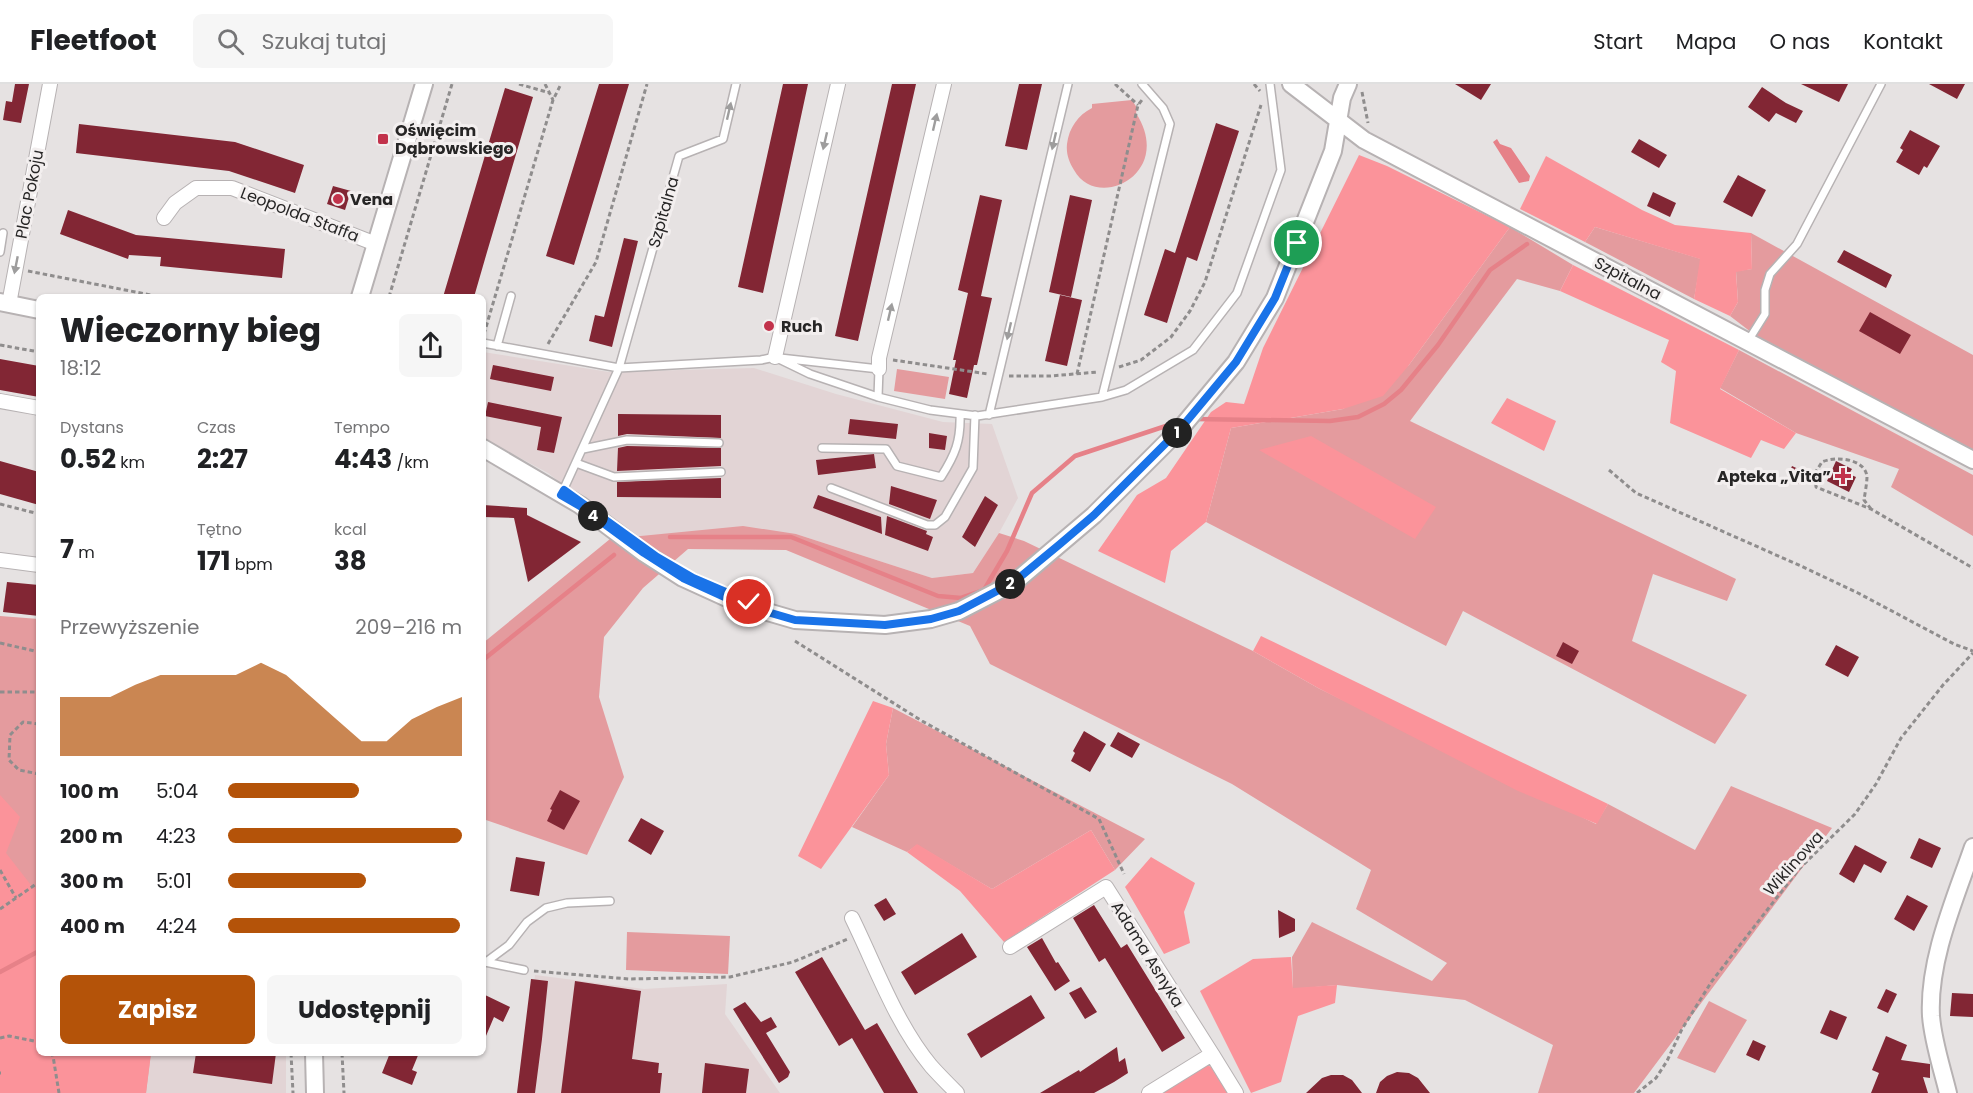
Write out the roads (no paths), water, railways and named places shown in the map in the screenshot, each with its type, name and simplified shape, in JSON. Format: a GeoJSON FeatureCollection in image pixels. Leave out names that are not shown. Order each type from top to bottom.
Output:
{"type":"FeatureCollection","features":[{"type":"Feature","properties":{"kind":"street","name":"Plac Pokoju"},"geometry":{"type":"LineString","coordinates":[[4,303],[15,269],[50,84]]}},
{"type":"Feature","properties":{"kind":"street"},"geometry":{"type":"LineString","coordinates":[[361,294],[424,84]]}},
{"type":"Feature","properties":{"kind":"street"},"geometry":{"type":"LineString","coordinates":[[775,357],[838,84]]}},
{"type":"Feature","properties":{"kind":"street"},"geometry":{"type":"LineString","coordinates":[[879,364],[944,84]]}},
{"type":"Feature","properties":{"kind":"street"},"geometry":{"type":"LineString","coordinates":[[486,450],[580,506],[644,553],[683,578],[740,604],[795,620],[885,625],[931,619],[959,611],[1014,582],[1094,515],[1181,428],[1236,362],[1275,298],[1333,151],[1342,98],[1355,85]]}},
{"type":"Feature","properties":{"kind":"street","name":"Szpitalna"},"geometry":{"type":"LineString","coordinates":[[1301,89],[1338,122],[1371,144],[1973,460]]}},
{"type":"Feature","properties":{"kind":"street","name":"Leopolda Staffa"},"geometry":{"type":"LineString","coordinates":[[164,218],[176,203],[196,188],[232,188],[376,244]]}},
{"type":"Feature","properties":{"kind":"street"},"geometry":{"type":"LineString","coordinates":[[4,303],[36,309]]}},
{"type":"Feature","properties":{"kind":"street"},"geometry":{"type":"LineString","coordinates":[[0,401],[36,407]]}},
{"type":"Feature","properties":{"kind":"street"},"geometry":{"type":"LineString","coordinates":[[0,560],[36,565]]}},
{"type":"Feature","properties":{"kind":"street"},"geometry":{"type":"LineString","coordinates":[[1948,1093],[1931,1016],[1934,978],[1945,927],[1973,847]]}},
{"type":"Feature","properties":{"kind":"street","name":"Adama Asnyka"},"geometry":{"type":"LineString","coordinates":[[1011,948],[1106,888],[1212,1054]]}},
{"type":"Feature","properties":{"kind":"street"},"geometry":{"type":"LineString","coordinates":[[852,918],[892,1003],[909,1033],[930,1065],[957,1093]]}},
{"type":"Feature","properties":{"kind":"street"},"geometry":{"type":"LineString","coordinates":[[1149,1093],[1212,1054],[1236,1093]]}},
{"type":"Feature","properties":{"kind":"street"},"geometry":{"type":"LineString","coordinates":[[314,1056],[315,1093]]}},
{"type":"Feature","properties":{"kind":"lane","name":"Szpitalna"},"geometry":{"type":"LineString","coordinates":[[619,368],[680,156],[723,139],[736,84]]}},
{"type":"Feature","properties":{"kind":"lane"},"geometry":{"type":"LineString","coordinates":[[989,415],[1068,84]]}},
{"type":"Feature","properties":{"kind":"lane"},"geometry":{"type":"LineString","coordinates":[[1102,398],[1170,124],[1163,108],[1142,84]]}},
{"type":"Feature","properties":{"kind":"lane"},"geometry":{"type":"LineString","coordinates":[[775,357],[810,374],[878,397],[930,411],[960,414],[989,415],[1102,398],[1126,390],[1193,350],[1237,293],[1281,170],[1270,84]]}},
{"type":"Feature","properties":{"kind":"lane"},"geometry":{"type":"LineString","coordinates":[[1748,341],[1765,314],[1765,290],[1770,274],[1797,244],[1881,84]]}},
{"type":"Feature","properties":{"kind":"lane"},"geometry":{"type":"LineString","coordinates":[[0,252],[3,233]]}},
{"type":"Feature","properties":{"kind":"lane"},"geometry":{"type":"LineString","coordinates":[[497,346],[511,296]]}},
{"type":"Feature","properties":{"kind":"lane"},"geometry":{"type":"LineString","coordinates":[[486,342],[619,368],[761,360],[775,357],[879,364],[878,397]]}},
{"type":"Feature","properties":{"kind":"lane"},"geometry":{"type":"LineString","coordinates":[[561,495],[619,368]]}},
{"type":"Feature","properties":{"kind":"lane"},"geometry":{"type":"LineString","coordinates":[[822,448],[886,448],[897,466],[940,477],[952,460],[961,433],[960,414]]}},
{"type":"Feature","properties":{"kind":"lane"},"geometry":{"type":"LineString","coordinates":[[831,488],[927,525],[935,525],[945,517],[973,468],[975,415]]}},
{"type":"Feature","properties":{"kind":"lane"},"geometry":{"type":"LineString","coordinates":[[583,449],[627,440],[719,443]]}},
{"type":"Feature","properties":{"kind":"lane"},"geometry":{"type":"LineString","coordinates":[[576,463],[614,477],[721,472]]}},
{"type":"Feature","properties":{"kind":"lane"},"geometry":{"type":"LineString","coordinates":[[486,961],[509,945],[527,922],[546,908],[567,903],[610,901]]}},
{"type":"Feature","properties":{"kind":"lane"},"geometry":{"type":"LineString","coordinates":[[486,962],[524,970]]}},
{"type":"Feature","properties":{"kind":"waterway"},"geometry":{"type":"LineString","coordinates":[[1195,419],[1330,421],[1358,417],[1384,404],[1401,390],[1438,345],[1490,270],[1527,244]]}},
{"type":"Feature","properties":{"kind":"waterway"},"geometry":{"type":"LineString","coordinates":[[670,537],[791,537],[938,596],[961,598],[984,590],[1007,551],[1032,493],[1075,456],[1181,421]]}},
{"type":"Feature","properties":{"kind":"waterway"},"geometry":{"type":"LineString","coordinates":[[486,658],[614,555]]}},
{"type":"Feature","properties":{"kind":"waterway"},"geometry":{"type":"LineString","coordinates":[[0,972],[36,953]]}},
{"type":"Feature","properties":{"kind":"place","name":"Oświęcim Dąbrowskiego"},"geometry":{"type":"Point","coordinates":[383,139]}},
{"type":"Feature","properties":{"kind":"place","name":"Vena"},"geometry":{"type":"Point","coordinates":[338,199]}},
{"type":"Feature","properties":{"kind":"place","name":"Ruch"},"geometry":{"type":"Point","coordinates":[769,326]}},
{"type":"Feature","properties":{"kind":"place","name":"Apteka „Vita”"},"geometry":{"type":"Point","coordinates":[1843,476]}}]}
